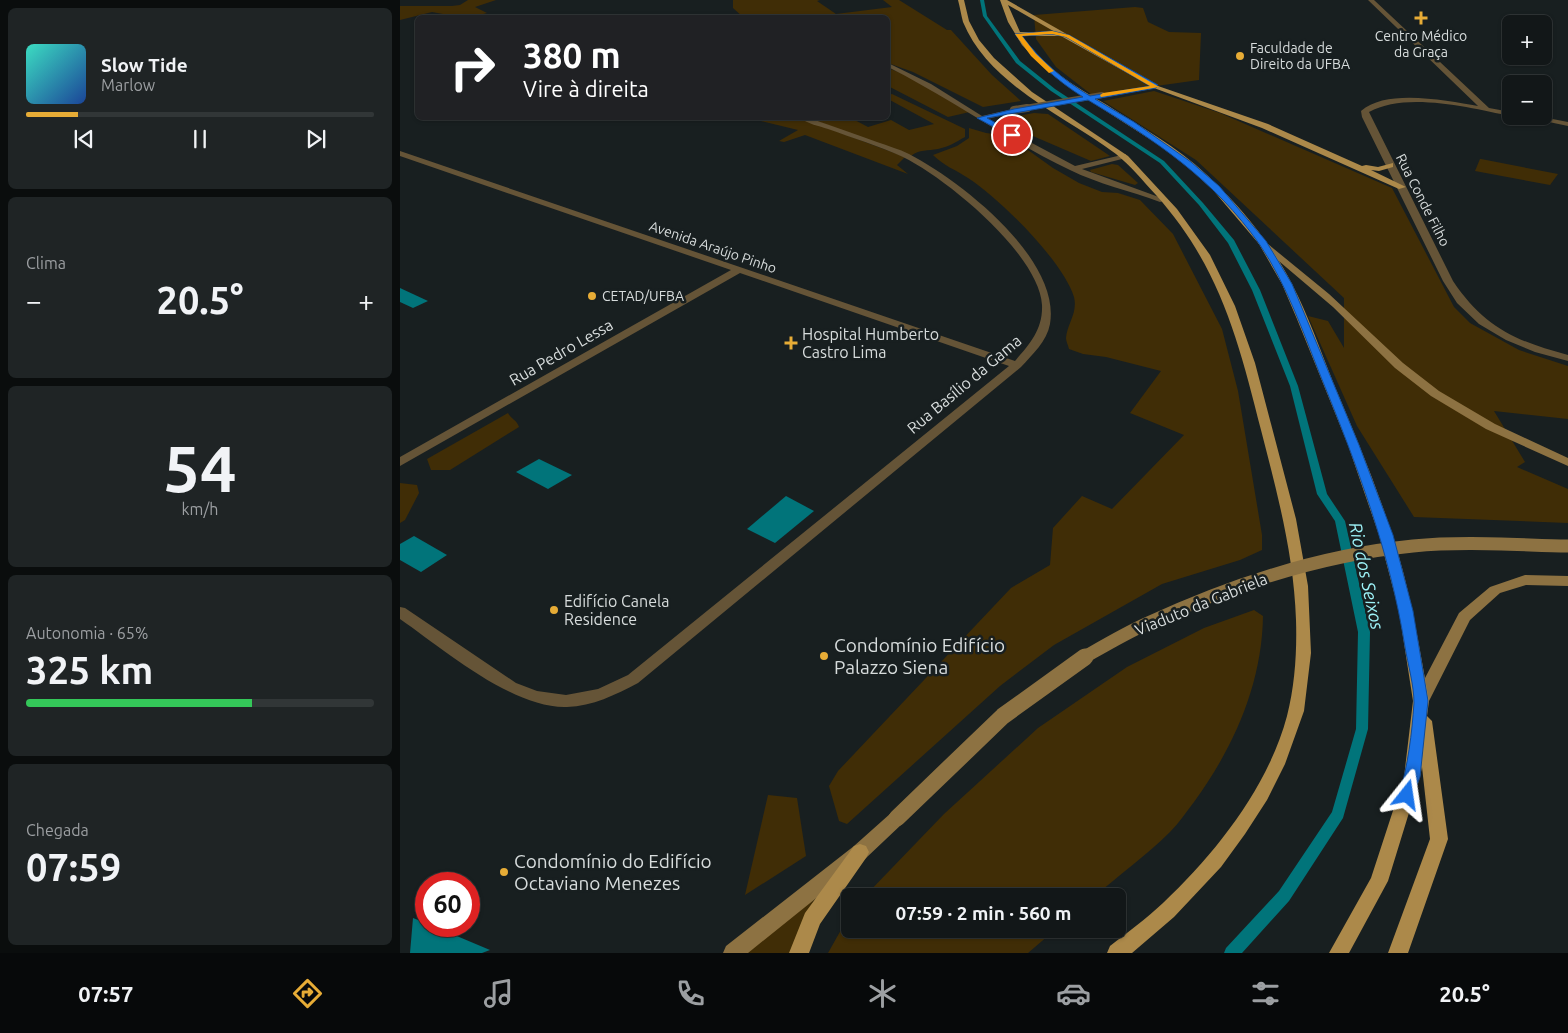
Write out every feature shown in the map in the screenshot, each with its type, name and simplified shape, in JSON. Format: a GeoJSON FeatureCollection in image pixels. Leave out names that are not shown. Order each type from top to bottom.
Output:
{"type":"FeatureCollection","features":[{"type":"Feature","properties":{"kind":"main road"},"geometry":{"type":"LineString","coordinates":[[961,0],[963,14],[969,28],[999,67],[1028,92],[1123,156],[1196,240],[1214,271],[1232,311],[1253,377],[1283,488],[1298,568],[1304,614],[1304,662],[1295,716],[1271,776],[1235,834],[1174,905],[1117,953]]}},
{"type":"Feature","properties":{"kind":"main road"},"geometry":{"type":"LineString","coordinates":[[1003,0],[1006,12],[1018,34],[1034,55],[1069,85],[1132,123],[1189,163],[1216,188],[1263,243],[1345,313],[1390,358],[1420,382],[1466,413],[1512,438],[1568,462]]}},
{"type":"Feature","properties":{"kind":"main road"},"geometry":{"type":"LineString","coordinates":[[1003,0],[1156,87],[1265,126],[1402,187]]}},
{"type":"Feature","properties":{"kind":"main road"},"geometry":{"type":"LineString","coordinates":[[1018,34],[1052,33],[1067,36]]}},
{"type":"Feature","properties":{"kind":"main road"},"geometry":{"type":"LineString","coordinates":[[1352,164],[1379,169],[1390,164]]}},
{"type":"Feature","properties":{"kind":"main road"},"geometry":{"type":"LineString","coordinates":[[1263,243],[1287,284],[1354,445],[1386,535],[1406,611],[1421,701],[1439,839],[1398,953]]}},
{"type":"Feature","properties":{"kind":"main road","name":"Viaduto da Gabriela"},"geometry":{"type":"LineString","coordinates":[[860,852],[1003,716],[1075,662],[1145,624],[1217,594],[1285,570],[1352,554],[1414,546],[1477,544],[1568,546]]}},
{"type":"Feature","properties":{"kind":"main road"},"geometry":{"type":"LineString","coordinates":[[1340,953],[1380,881],[1412,777],[1421,701],[1464,617],[1495,590],[1525,580],[1568,581]]}},
{"type":"Feature","properties":{"kind":"main road"},"geometry":{"type":"LineString","coordinates":[[733,953],[860,852]]}},
{"type":"Feature","properties":{"kind":"main road"},"geometry":{"type":"LineString","coordinates":[[799,953],[812,920],[860,852]]}},
{"type":"Feature","properties":{"kind":"street"},"geometry":{"type":"LineString","coordinates":[[1371,0],[1487,110],[1502,112]]}},
{"type":"Feature","properties":{"kind":"street"},"geometry":{"type":"LineString","coordinates":[[890,66],[929,85],[981,118],[1074,169],[1163,200]]}},
{"type":"Feature","properties":{"kind":"street"},"geometry":{"type":"LineString","coordinates":[[981,118],[1014,110],[1156,87]]}},
{"type":"Feature","properties":{"kind":"street","name":"Rua Conde Filho"},"geometry":{"type":"LineString","coordinates":[[1487,110],[1403,100],[1380,102],[1370,106],[1365,111],[1366,118],[1448,281],[1461,302],[1479,319],[1502,333],[1538,351],[1568,358]]}},
{"type":"Feature","properties":{"kind":"street","name":"Rua Basílio da Gama"},"geometry":{"type":"LineString","coordinates":[[400,612],[510,687],[536,697],[566,700],[601,695],[634,679],[1017,365],[1037,344],[1045,326],[1047,304],[1040,282],[1028,262],[991,216],[940,175],[905,155],[809,120]]}},
{"type":"Feature","properties":{"kind":"street"},"geometry":{"type":"LineString","coordinates":[[1552,121],[1568,124]]}},
{"type":"Feature","properties":{"kind":"street","name":"Avenida Araújo Pinho"},"geometry":{"type":"LineString","coordinates":[[400,153],[1017,365]]}},
{"type":"Feature","properties":{"kind":"street"},"geometry":{"type":"LineString","coordinates":[[1074,169],[1123,156]]}},
{"type":"Feature","properties":{"kind":"street","name":"Rua Pedro Lessa"},"geometry":{"type":"LineString","coordinates":[[400,462],[738,270]]}},
{"type":"Feature","properties":{"kind":"shaded area"},"geometry":{"type":"Polygon","coordinates":[[[468,0],[496,0],[475,7],[487,13],[480,15],[448,15],[432,12],[400,20],[400,6],[460,5],[468,0]]]}},
{"type":"Feature","properties":{"kind":"shaded area"},"geometry":{"type":"Polygon","coordinates":[[[733,0],[820,0],[817,1],[836,14],[892,7],[883,0],[899,0],[947,30],[951,30],[992,75],[1021,101],[983,107],[913,72],[890,64],[890,15],[741,15],[733,8],[733,0]]]}},
{"type":"Feature","properties":{"kind":"shaded area"},"geometry":{"type":"Polygon","coordinates":[[[1135,7],[1143,8],[1148,22],[1169,32],[1201,33],[1199,80],[1092,95],[1056,67],[1036,39],[1034,15],[1135,7]]]}},
{"type":"Feature","properties":{"kind":"shaded area"},"geometry":{"type":"Polygon","coordinates":[[[890,69],[906,75],[974,111],[948,117],[890,87],[890,69]]]}},
{"type":"Feature","properties":{"kind":"shaded area"},"geometry":{"type":"Polygon","coordinates":[[[1154,91],[1220,113],[1392,188],[1454,307],[1470,323],[1519,350],[1568,366],[1568,419],[1494,411],[1525,462],[1517,467],[1568,489],[1568,523],[1414,517],[1357,426],[1308,316],[1328,321],[1344,348],[1344,298],[1196,160],[1103,101],[1154,91]]]}},
{"type":"Feature","properties":{"kind":"shaded area"},"geometry":{"type":"Polygon","coordinates":[[[890,94],[965,129],[965,137],[945,147],[920,151],[911,156],[813,120],[855,120],[868,127],[891,120],[909,130],[934,124],[890,100],[890,94]]]}},
{"type":"Feature","properties":{"kind":"shaded area"},"geometry":{"type":"Polygon","coordinates":[[[1034,113],[1048,114],[1110,156],[1091,161],[1019,130],[1004,121],[1007,118],[1034,113]]]}},
{"type":"Feature","properties":{"kind":"shaded area"},"geometry":{"type":"Polygon","coordinates":[[[756,120],[806,120],[905,157],[897,165],[908,174],[805,135],[784,142],[779,141],[798,130],[756,120]]]}},
{"type":"Feature","properties":{"kind":"shaded area"},"geometry":{"type":"Polygon","coordinates":[[[969,128],[1003,135],[1014,140],[1053,168],[1079,183],[1102,192],[1118,193],[1140,200],[1173,234],[1222,329],[1238,391],[1262,535],[1262,550],[1240,560],[1162,584],[1054,645],[1000,686],[847,824],[839,821],[829,786],[838,771],[1011,588],[1050,565],[1053,528],[1082,496],[1112,509],[1184,435],[1130,413],[1161,371],[1106,357],[1083,354],[1069,349],[1066,338],[1075,303],[1068,282],[1057,266],[1029,232],[997,200],[933,155],[957,146],[969,138],[969,128]]]}},
{"type":"Feature","properties":{"kind":"shaded area"},"geometry":{"type":"Polygon","coordinates":[[[1480,159],[1558,174],[1550,185],[1475,171],[1480,159]]]}},
{"type":"Feature","properties":{"kind":"shaded area"},"geometry":{"type":"Polygon","coordinates":[[[1112,164],[1118,165],[1138,183],[1135,185],[1091,172],[1090,170],[1112,164]]]}},
{"type":"Feature","properties":{"kind":"shaded area"},"geometry":{"type":"Polygon","coordinates":[[[508,413],[519,427],[450,470],[431,470],[427,459],[508,413]]]}},
{"type":"Feature","properties":{"kind":"shaded area"},"geometry":{"type":"Polygon","coordinates":[[[400,483],[417,485],[419,493],[405,520],[400,523],[400,483]]]}},
{"type":"Feature","properties":{"kind":"shaded area"},"geometry":{"type":"Polygon","coordinates":[[[1254,610],[1263,616],[1257,666],[1243,714],[1222,759],[1194,802],[1173,829],[1105,888],[873,888],[944,814],[1038,728],[1127,667],[1204,628],[1254,610]]]}},
{"type":"Feature","properties":{"kind":"shaded area"},"geometry":{"type":"Polygon","coordinates":[[[768,795],[797,798],[806,856],[745,895],[768,795]]]}},
{"type":"Feature","properties":{"kind":"shaded area"},"geometry":{"type":"Polygon","coordinates":[[[816,897],[804,918],[790,953],[745,953],[816,897]]]}},
{"type":"Feature","properties":{"kind":"shaded area"},"geometry":{"type":"Polygon","coordinates":[[[841,930],[841,938],[1046,938],[1028,953],[828,953],[841,930]]]}},
{"type":"Feature","properties":{"kind":"water"},"geometry":{"type":"Polygon","coordinates":[[[400,288],[428,301],[413,308],[400,302],[400,288]]]}},
{"type":"Feature","properties":{"kind":"water"},"geometry":{"type":"Polygon","coordinates":[[[539,459],[572,475],[548,489],[516,472],[539,459]]]}},
{"type":"Feature","properties":{"kind":"water"},"geometry":{"type":"Polygon","coordinates":[[[786,496],[814,511],[775,543],[747,529],[786,496]]]}},
{"type":"Feature","properties":{"kind":"water"},"geometry":{"type":"Polygon","coordinates":[[[414,536],[447,555],[421,572],[400,560],[400,544],[414,536]]]}},
{"type":"Feature","properties":{"kind":"water"},"geometry":{"type":"Polygon","coordinates":[[[413,918],[415,919],[415,937],[459,937],[490,950],[482,953],[410,953],[413,918]]]}},
{"type":"Feature","properties":{"kind":"waterway","name":"Rio dos Seixos"},"geometry":{"type":"LineString","coordinates":[[982,0],[985,16],[1018,62],[1053,90],[1162,162],[1201,204],[1231,242],[1256,290],[1294,386],[1322,494],[1340,521],[1364,632],[1362,729],[1338,814],[1284,896],[1232,953]]}},
{"type":"Feature","properties":{"kind":"slow traffic"},"geometry":{"type":"LineString","coordinates":[[1051,71],[1025,45],[1018,34],[1052,33],[1067,36],[1156,87],[1103,95]]}},
{"type":"Feature","properties":{"kind":"place","name":"Centro Médico da Graça"},"geometry":{"type":"Point","coordinates":[1421,18]}},
{"type":"Feature","properties":{"kind":"place","name":"Faculdade de Direito da UFBA"},"geometry":{"type":"Point","coordinates":[1240,56]}},
{"type":"Feature","properties":{"kind":"place","name":"CETAD/UFBA"},"geometry":{"type":"Point","coordinates":[592,296]}},
{"type":"Feature","properties":{"kind":"place","name":"Hospital Humberto Castro Lima"},"geometry":{"type":"Point","coordinates":[791,343]}},
{"type":"Feature","properties":{"kind":"place","name":"Edifício Canela Residence"},"geometry":{"type":"Point","coordinates":[554,610]}},
{"type":"Feature","properties":{"kind":"place","name":"Condomínio Edifício Palazzo Siena"},"geometry":{"type":"Point","coordinates":[824,656]}},
{"type":"Feature","properties":{"kind":"place","name":"Condomínio do Edifício Octaviano Menezes"},"geometry":{"type":"Point","coordinates":[504,872]}},
{"type":"Feature","properties":{"kind":"route"},"geometry":{"type":"LineString","coordinates":[[1012,135],[981,118],[1014,110],[1084,98],[1102,96],[1156,87],[1067,36],[1052,33],[1018,34],[1034,55],[1069,85],[1080,93],[1092,100],[1132,123],[1189,163],[1216,188],[1263,243],[1287,284],[1354,445],[1386,535],[1406,611],[1421,701],[1412,777],[1407,795]]}}]}
